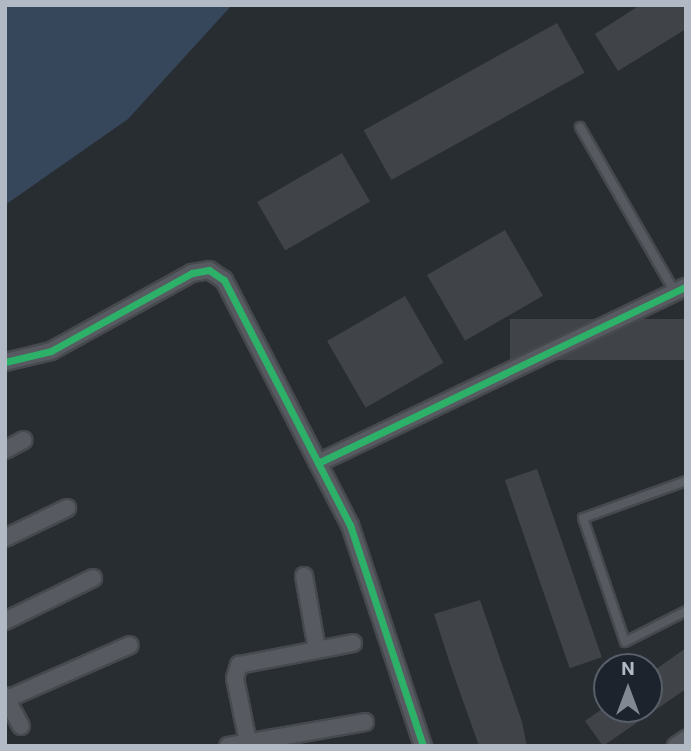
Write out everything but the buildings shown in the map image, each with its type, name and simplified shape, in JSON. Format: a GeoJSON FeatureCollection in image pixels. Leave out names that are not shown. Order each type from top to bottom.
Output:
{"type":"FeatureCollection","features":[{"type":"Feature","properties":{"kind":"street"},"geometry":{"type":"LineString","coordinates":[[5,362],[51,351],[192,273],[209,270],[224,280],[350,525],[423,746]]}},
{"type":"Feature","properties":{"kind":"street"},"geometry":{"type":"LineString","coordinates":[[318,463],[680,290]]}},
{"type":"Feature","properties":{"kind":"street"},"geometry":{"type":"LineString","coordinates":[[5,450],[24,440]]}},
{"type":"Feature","properties":{"kind":"street"},"geometry":{"type":"LineString","coordinates":[[5,537],[67,508]]}},
{"type":"Feature","properties":{"kind":"street"},"geometry":{"type":"LineString","coordinates":[[304,576],[317,649]]}},
{"type":"Feature","properties":{"kind":"street"},"geometry":{"type":"LineString","coordinates":[[5,621],[93,578]]}},
{"type":"Feature","properties":{"kind":"street"},"geometry":{"type":"LineString","coordinates":[[248,742],[235,678],[239,666],[353,643]]}},
{"type":"Feature","properties":{"kind":"street"},"geometry":{"type":"LineString","coordinates":[[21,726],[6,698],[130,645]]}},
{"type":"Feature","properties":{"kind":"street"},"geometry":{"type":"LineString","coordinates":[[228,746],[365,722]]}},
{"type":"Feature","properties":{"kind":"street"},"geometry":{"type":"LineString","coordinates":[[676,746],[686,738]]}},
{"type":"Feature","properties":{"kind":"lane"},"geometry":{"type":"LineString","coordinates":[[580,127],[680,290]]}},
{"type":"Feature","properties":{"kind":"lane"},"geometry":{"type":"LineString","coordinates":[[686,481],[583,518],[625,642],[686,611]]}},
{"type":"Feature","properties":{"kind":"water"},"geometry":{"type":"Polygon","coordinates":[[[5,5],[232,5],[128,119],[5,205],[5,5]]]}},
{"type":"Feature","properties":{"kind":"cycle path"},"geometry":{"type":"LineString","coordinates":[[5,362],[51,351],[192,273],[209,270],[224,280],[350,525],[423,746]]}},
{"type":"Feature","properties":{"kind":"cycle path"},"geometry":{"type":"LineString","coordinates":[[318,463],[686,287]]}}]}
